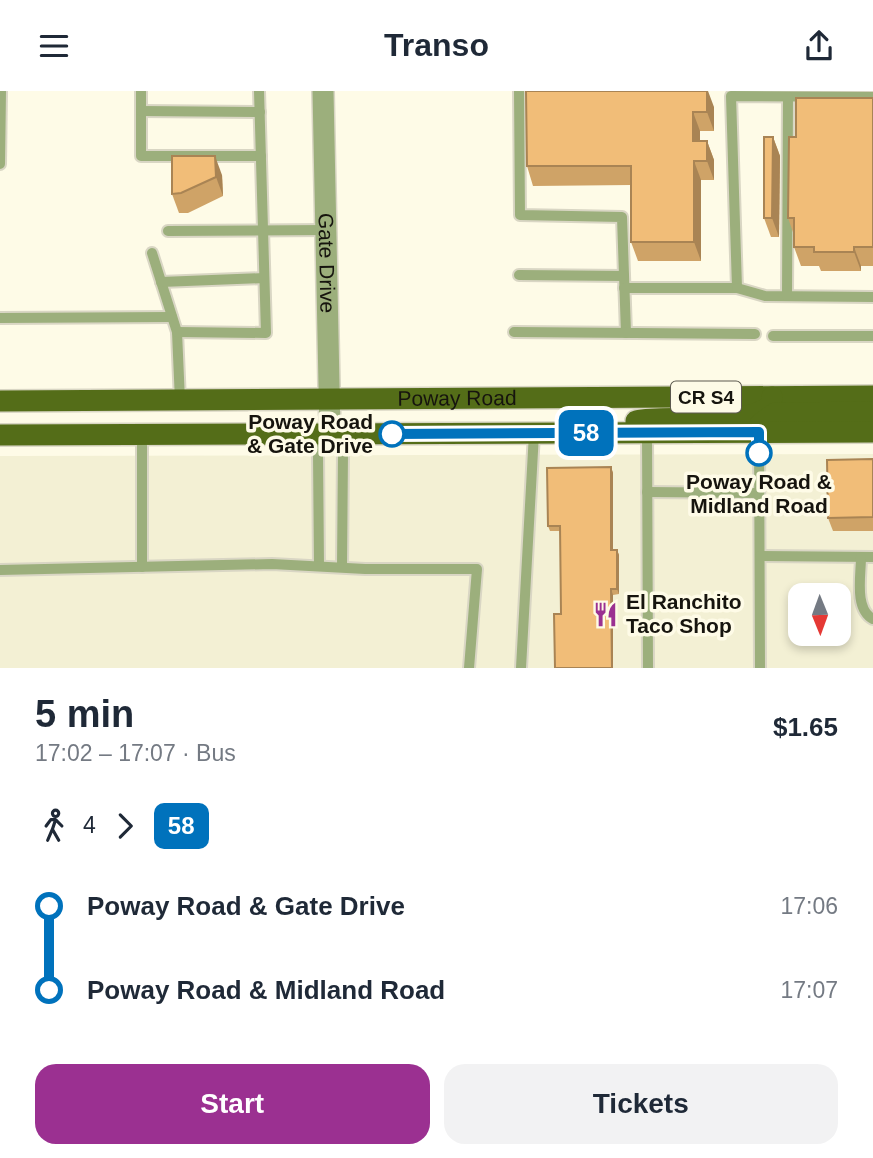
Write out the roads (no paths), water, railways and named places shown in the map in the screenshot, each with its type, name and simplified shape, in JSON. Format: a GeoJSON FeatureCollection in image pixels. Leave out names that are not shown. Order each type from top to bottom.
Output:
{"type":"FeatureCollection","features":[{"type":"Feature","properties":{"kind":"main road","name":"Poway Road"},"geometry":{"type":"LineString","coordinates":[[0,401],[873,396]]}},
{"type":"Feature","properties":{"kind":"main road"},"geometry":{"type":"LineString","coordinates":[[604,433],[632,422],[657,418],[752,417],[771,405],[772,397]]}},
{"type":"Feature","properties":{"kind":"main road"},"geometry":{"type":"LineString","coordinates":[[0,413],[42,411],[71,402]]}},
{"type":"Feature","properties":{"kind":"main road"},"geometry":{"type":"LineString","coordinates":[[759,432],[761,423],[775,413],[873,412]]}},
{"type":"Feature","properties":{"kind":"main road","name":"Poway Road"},"geometry":{"type":"LineString","coordinates":[[0,435],[873,432]]}},
{"type":"Feature","properties":{"kind":"street","name":"Gate Drive"},"geometry":{"type":"LineString","coordinates":[[323,91],[330,434]]}},
{"type":"Feature","properties":{"kind":"lane"},"geometry":{"type":"LineString","coordinates":[[0,164],[1,91]]}},
{"type":"Feature","properties":{"kind":"lane"},"geometry":{"type":"LineString","coordinates":[[141,91],[141,156],[261,156]]}},
{"type":"Feature","properties":{"kind":"lane"},"geometry":{"type":"LineString","coordinates":[[177,332],[266,333],[259,91]]}},
{"type":"Feature","properties":{"kind":"lane"},"geometry":{"type":"LineString","coordinates":[[519,91],[520,215],[622,217],[626,333]]}},
{"type":"Feature","properties":{"kind":"lane"},"geometry":{"type":"LineString","coordinates":[[737,288],[727,94],[873,97]]}},
{"type":"Feature","properties":{"kind":"lane"},"geometry":{"type":"LineString","coordinates":[[787,296],[788,97]]}},
{"type":"Feature","properties":{"kind":"lane"},"geometry":{"type":"LineString","coordinates":[[141,111],[260,112]]}},
{"type":"Feature","properties":{"kind":"lane"},"geometry":{"type":"LineString","coordinates":[[168,231],[326,230]]}},
{"type":"Feature","properties":{"kind":"lane"},"geometry":{"type":"LineString","coordinates":[[152,253],[177,332],[180,401]]}},
{"type":"Feature","properties":{"kind":"lane"},"geometry":{"type":"LineString","coordinates":[[519,275],[737,288],[765,296],[873,297]]}},
{"type":"Feature","properties":{"kind":"lane"},"geometry":{"type":"LineString","coordinates":[[161,282],[264,278]]}},
{"type":"Feature","properties":{"kind":"lane"},"geometry":{"type":"LineString","coordinates":[[0,318],[172,317]]}},
{"type":"Feature","properties":{"kind":"lane"},"geometry":{"type":"LineString","coordinates":[[514,332],[755,334]]}},
{"type":"Feature","properties":{"kind":"lane"},"geometry":{"type":"LineString","coordinates":[[773,337],[873,336]]}},
{"type":"Feature","properties":{"kind":"lane"},"geometry":{"type":"LineString","coordinates":[[647,432],[648,668]]}},
{"type":"Feature","properties":{"kind":"lane"},"geometry":{"type":"LineString","coordinates":[[759,432],[760,668]]}},
{"type":"Feature","properties":{"kind":"lane"},"geometry":{"type":"LineString","coordinates":[[521,668],[534,433]]}},
{"type":"Feature","properties":{"kind":"lane"},"geometry":{"type":"LineString","coordinates":[[319,565],[318,453],[330,434],[343,452],[342,567]]}},
{"type":"Feature","properties":{"kind":"lane"},"geometry":{"type":"LineString","coordinates":[[142,435],[142,567]]}},
{"type":"Feature","properties":{"kind":"lane"},"geometry":{"type":"LineString","coordinates":[[647,492],[759,493]]}},
{"type":"Feature","properties":{"kind":"lane"},"geometry":{"type":"LineString","coordinates":[[760,556],[867,557],[861,606],[865,615],[873,619]]}},
{"type":"Feature","properties":{"kind":"lane"},"geometry":{"type":"LineString","coordinates":[[0,570],[319,565],[477,569],[469,668]]}},
{"type":"Feature","properties":{"kind":"place","name":"Poway Road & Gate Drive"},"geometry":{"type":"Point","coordinates":[392,434]}},
{"type":"Feature","properties":{"kind":"place","name":"Poway Road & Midland Road"},"geometry":{"type":"Point","coordinates":[759,453]}},
{"type":"Feature","properties":{"kind":"place","name":"El Ranchito Taco Shop"},"geometry":{"type":"Point","coordinates":[606,614]}}]}
